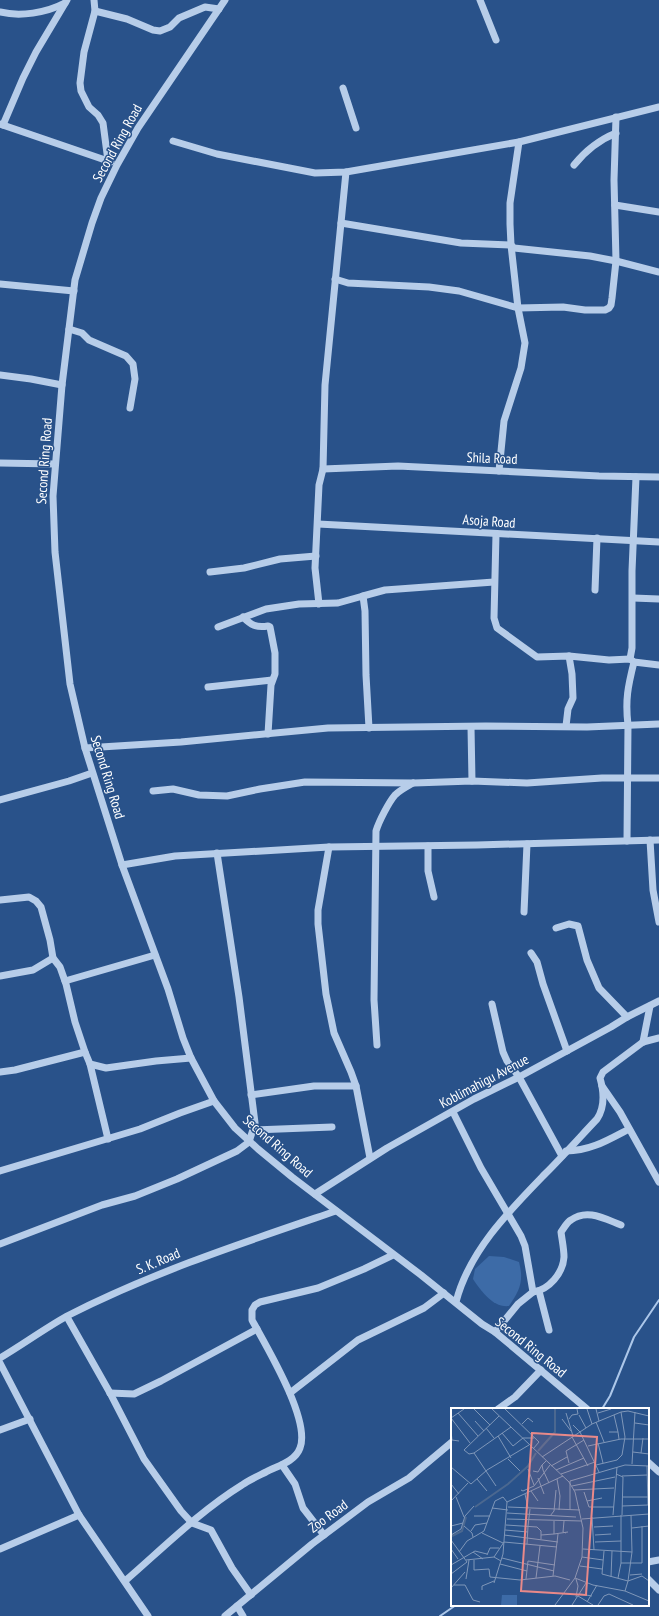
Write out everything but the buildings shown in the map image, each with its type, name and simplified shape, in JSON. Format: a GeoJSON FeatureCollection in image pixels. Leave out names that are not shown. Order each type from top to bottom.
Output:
{"type":"FeatureCollection","features":[{"type":"Feature","properties":{"kind":"street"},"geometry":{"type":"LineString","coordinates":[[94,0],[95,10],[89,28],[84,52],[80,91],[89,107],[98,115],[103,123],[108,161]]}},
{"type":"Feature","properties":{"kind":"street","name":"Second Ring Road"},"geometry":{"type":"LineString","coordinates":[[225,0],[138,128],[117,164],[101,198],[78,268],[62,385],[53,496],[55,552],[61,614],[70,684],[84,748],[122,865],[191,1058],[214,1101],[235,1128],[249,1142],[292,1177],[456,1302],[482,1324],[495,1332],[586,1408]]}},
{"type":"Feature","properties":{"kind":"street"},"geometry":{"type":"LineString","coordinates":[[480,0],[496,40]]}},
{"type":"Feature","properties":{"kind":"street"},"geometry":{"type":"LineString","coordinates":[[0,12],[32,13],[54,9],[66,2]]}},
{"type":"Feature","properties":{"kind":"street"},"geometry":{"type":"LineString","coordinates":[[66,2],[36,52],[2,125],[117,164]]}},
{"type":"Feature","properties":{"kind":"street"},"geometry":{"type":"LineString","coordinates":[[95,10],[127,19],[153,30],[160,31],[170,27],[179,18],[205,7],[219,9]]}},
{"type":"Feature","properties":{"kind":"street"},"geometry":{"type":"LineString","coordinates":[[343,88],[356,128]]}},
{"type":"Feature","properties":{"kind":"street"},"geometry":{"type":"LineString","coordinates":[[173,141],[217,154],[315,173],[346,172],[519,142],[659,107]]}},
{"type":"Feature","properties":{"kind":"street"},"geometry":{"type":"LineString","coordinates":[[335,279],[348,283],[429,287],[459,291],[518,308],[563,307],[585,310],[605,310],[611,305],[616,260],[616,117]]}},
{"type":"Feature","properties":{"kind":"street"},"geometry":{"type":"LineString","coordinates":[[574,165],[594,144],[603,138],[616,133]]}},
{"type":"Feature","properties":{"kind":"street"},"geometry":{"type":"LineString","coordinates":[[499,471],[504,421],[523,360],[525,343],[518,308],[511,245],[510,203],[519,142]]}},
{"type":"Feature","properties":{"kind":"street"},"geometry":{"type":"LineString","coordinates":[[319,604],[315,568],[319,485],[323,469],[325,385],[346,172]]}},
{"type":"Feature","properties":{"kind":"street"},"geometry":{"type":"LineString","coordinates":[[615,204],[659,212]]}},
{"type":"Feature","properties":{"kind":"street"},"geometry":{"type":"LineString","coordinates":[[341,223],[461,243],[511,245],[514,248],[555,251],[616,260],[659,272]]}},
{"type":"Feature","properties":{"kind":"street"},"geometry":{"type":"LineString","coordinates":[[0,284],[74,291]]}},
{"type":"Feature","properties":{"kind":"street"},"geometry":{"type":"LineString","coordinates":[[70,329],[82,333],[89,340],[126,356],[133,364],[135,379],[130,408]]}},
{"type":"Feature","properties":{"kind":"street"},"geometry":{"type":"LineString","coordinates":[[0,375],[31,378],[62,385]]}},
{"type":"Feature","properties":{"kind":"street"},"geometry":{"type":"LineString","coordinates":[[0,463],[55,464]]}},
{"type":"Feature","properties":{"kind":"street","name":"Shila Road"},"geometry":{"type":"LineString","coordinates":[[323,469],[398,466],[659,477]]}},
{"type":"Feature","properties":{"kind":"street"},"geometry":{"type":"LineString","coordinates":[[627,841],[628,725],[626,708],[627,690],[632,661],[636,477]]}},
{"type":"Feature","properties":{"kind":"street","name":"Asoja Road"},"geometry":{"type":"LineString","coordinates":[[318,524],[659,542]]}},
{"type":"Feature","properties":{"kind":"street"},"geometry":{"type":"LineString","coordinates":[[496,534],[494,618],[497,628],[537,657],[554,658],[569,656],[632,661],[659,665]]}},
{"type":"Feature","properties":{"kind":"street"},"geometry":{"type":"LineString","coordinates":[[595,590],[598,538]]}},
{"type":"Feature","properties":{"kind":"street"},"geometry":{"type":"LineString","coordinates":[[210,572],[244,568],[280,559],[316,556]]}},
{"type":"Feature","properties":{"kind":"street"},"geometry":{"type":"LineString","coordinates":[[218,626],[266,609],[299,604],[338,603],[385,590],[494,582]]}},
{"type":"Feature","properties":{"kind":"street"},"geometry":{"type":"LineString","coordinates":[[363,596],[365,611],[366,675],[370,728]]}},
{"type":"Feature","properties":{"kind":"street"},"geometry":{"type":"LineString","coordinates":[[633,598],[659,599]]}},
{"type":"Feature","properties":{"kind":"street"},"geometry":{"type":"LineString","coordinates":[[243,617],[251,625],[257,627],[270,627],[275,653],[275,674],[271,685],[268,734]]}},
{"type":"Feature","properties":{"kind":"street"},"geometry":{"type":"LineString","coordinates":[[566,726],[568,709],[573,698],[572,674],[569,656]]}},
{"type":"Feature","properties":{"kind":"street"},"geometry":{"type":"LineString","coordinates":[[208,687],[272,680]]}},
{"type":"Feature","properties":{"kind":"street"},"geometry":{"type":"LineString","coordinates":[[84,748],[181,742],[328,728],[659,724]]}},
{"type":"Feature","properties":{"kind":"street"},"geometry":{"type":"LineString","coordinates":[[471,727],[472,781]]}},
{"type":"Feature","properties":{"kind":"street"},"geometry":{"type":"LineString","coordinates":[[0,800],[70,781],[92,773]]}},
{"type":"Feature","properties":{"kind":"street"},"geometry":{"type":"LineString","coordinates":[[153,790],[174,790],[199,795],[227,796],[260,788],[305,782],[527,782],[659,778]]}},
{"type":"Feature","properties":{"kind":"street"},"geometry":{"type":"LineString","coordinates":[[377,1045],[374,1000],[376,831],[380,819],[396,794],[414,782]]}},
{"type":"Feature","properties":{"kind":"street"},"geometry":{"type":"LineString","coordinates":[[650,840],[653,890],[659,922]]}},
{"type":"Feature","properties":{"kind":"street"},"geometry":{"type":"LineString","coordinates":[[122,865],[175,856],[329,847],[659,840]]}},
{"type":"Feature","properties":{"kind":"street"},"geometry":{"type":"LineString","coordinates":[[524,912],[527,844]]}},
{"type":"Feature","properties":{"kind":"street"},"geometry":{"type":"LineString","coordinates":[[428,846],[428,871],[434,897]]}},
{"type":"Feature","properties":{"kind":"street"},"geometry":{"type":"LineString","coordinates":[[329,847],[318,910],[318,924],[326,994],[331,1024],[352,1072],[356,1086],[370,1158]]}},
{"type":"Feature","properties":{"kind":"street"},"geometry":{"type":"LineString","coordinates":[[0,1244],[102,1205],[135,1196],[177,1179],[237,1151],[249,1142],[255,1122],[239,997],[217,854]]}},
{"type":"Feature","properties":{"kind":"street"},"geometry":{"type":"LineString","coordinates":[[0,900],[29,897],[36,901],[41,907],[50,940],[53,958],[60,967],[65,981],[74,1022],[84,1052],[90,1064],[108,1140]]}},
{"type":"Feature","properties":{"kind":"street"},"geometry":{"type":"LineString","coordinates":[[556,928],[569,924],[578,926],[587,960],[599,988],[627,1017]]}},
{"type":"Feature","properties":{"kind":"street"},"geometry":{"type":"LineString","coordinates":[[531,953],[537,962],[543,984],[567,1051]]}},
{"type":"Feature","properties":{"kind":"street"},"geometry":{"type":"LineString","coordinates":[[65,981],[155,955]]}},
{"type":"Feature","properties":{"kind":"street"},"geometry":{"type":"LineString","coordinates":[[0,976],[32,970],[53,958]]}},
{"type":"Feature","properties":{"kind":"street","name":"Koblimahigu Avenue"},"geometry":{"type":"LineString","coordinates":[[315,1194],[370,1158],[474,1099],[519,1077],[627,1017],[659,1001]]}},
{"type":"Feature","properties":{"kind":"street"},"geometry":{"type":"LineString","coordinates":[[492,1004],[503,1052],[507,1061],[519,1077],[564,1154]]}},
{"type":"Feature","properties":{"kind":"street"},"geometry":{"type":"LineString","coordinates":[[643,1042],[650,1006]]}},
{"type":"Feature","properties":{"kind":"street"},"geometry":{"type":"LineString","coordinates":[[456,1302],[464,1279],[475,1258],[507,1212],[597,1119],[601,1112],[603,1103],[600,1078],[603,1072],[643,1042],[659,1038]]}},
{"type":"Feature","properties":{"kind":"street"},"geometry":{"type":"LineString","coordinates":[[0,1072],[16,1070],[84,1052]]}},
{"type":"Feature","properties":{"kind":"street"},"geometry":{"type":"LineString","coordinates":[[90,1064],[106,1068],[156,1060],[191,1058]]}},
{"type":"Feature","properties":{"kind":"street"},"geometry":{"type":"LineString","coordinates":[[602,1085],[659,1182]]}},
{"type":"Feature","properties":{"kind":"street"},"geometry":{"type":"LineString","coordinates":[[251,1095],[314,1086],[356,1086]]}},
{"type":"Feature","properties":{"kind":"street"},"geometry":{"type":"LineString","coordinates":[[0,1171],[108,1140],[214,1101]]}},
{"type":"Feature","properties":{"kind":"street"},"geometry":{"type":"LineString","coordinates":[[453,1112],[481,1168],[521,1236],[525,1246],[536,1291],[549,1330]]}},
{"type":"Feature","properties":{"kind":"street"},"geometry":{"type":"LineString","coordinates":[[253,1130],[332,1127]]}},
{"type":"Feature","properties":{"kind":"street"},"geometry":{"type":"LineString","coordinates":[[564,1154],[592,1148],[629,1129]]}},
{"type":"Feature","properties":{"kind":"street","name":"S. K. Road"},"geometry":{"type":"LineString","coordinates":[[0,1358],[67,1317],[160,1274],[250,1240],[336,1211]]}},
{"type":"Feature","properties":{"kind":"street"},"geometry":{"type":"LineString","coordinates":[[495,1332],[518,1304],[536,1291],[553,1282],[561,1269],[564,1257],[561,1232],[571,1220],[584,1214],[594,1215],[621,1225]]}},
{"type":"Feature","properties":{"kind":"street"},"geometry":{"type":"LineString","coordinates":[[125,1581],[211,1507],[241,1485],[282,1465],[294,1457],[300,1449],[301,1441],[299,1420],[290,1393],[252,1320],[252,1310],[255,1305],[260,1302],[318,1288],[364,1269],[393,1254]]}},
{"type":"Feature","properties":{"kind":"street"},"geometry":{"type":"LineString","coordinates":[[290,1393],[358,1340],[424,1308],[444,1293]]}},
{"type":"Feature","properties":{"kind":"street"},"geometry":{"type":"LineString","coordinates":[[67,1317],[110,1393],[144,1459],[181,1511],[192,1523],[211,1530],[232,1568],[251,1594]]}},
{"type":"Feature","properties":{"kind":"street"},"geometry":{"type":"LineString","coordinates":[[110,1393],[134,1394],[257,1329]]}},
{"type":"Feature","properties":{"kind":"street"},"geometry":{"type":"LineString","coordinates":[[0,1363],[79,1515],[148,1616]]}},
{"type":"Feature","properties":{"kind":"street"},"geometry":{"type":"LineString","coordinates":[[499,1408],[514,1397],[541,1370]]}},
{"type":"Feature","properties":{"kind":"street"},"geometry":{"type":"LineString","coordinates":[[0,1430],[30,1419]]}},
{"type":"Feature","properties":{"kind":"street","name":"Zoo Road"},"geometry":{"type":"LineString","coordinates":[[224,1616],[324,1535],[368,1502],[409,1478],[451,1443]]}},
{"type":"Feature","properties":{"kind":"street"},"geometry":{"type":"LineString","coordinates":[[649,1463],[659,1472]]}},
{"type":"Feature","properties":{"kind":"street"},"geometry":{"type":"LineString","coordinates":[[282,1465],[294,1482],[303,1508],[324,1535]]}},
{"type":"Feature","properties":{"kind":"street"},"geometry":{"type":"LineString","coordinates":[[0,1549],[79,1515]]}},
{"type":"Feature","properties":{"kind":"street"},"geometry":{"type":"LineString","coordinates":[[649,1562],[659,1560]]}},
{"type":"Feature","properties":{"kind":"street"},"geometry":{"type":"LineString","coordinates":[[649,1580],[659,1590]]}},
{"type":"Feature","properties":{"kind":"street"},"geometry":{"type":"LineString","coordinates":[[237,1606],[244,1616]]}},
{"type":"Feature","properties":{"kind":"shaded area"},"geometry":{"type":"Polygon","coordinates":[[[489,1256],[504,1257],[519,1262],[521,1275],[520,1285],[509,1306],[503,1306],[493,1302],[480,1289],[473,1279],[475,1269],[489,1256]]]}},
{"type":"Feature","properties":{"kind":"waterway"},"geometry":{"type":"LineString","coordinates":[[603,1408],[610,1396],[634,1337],[659,1300]]}},
{"type":"Feature","properties":{"kind":"waterway"},"geometry":{"type":"LineString","coordinates":[[440,1616],[455,1606]]}}]}
